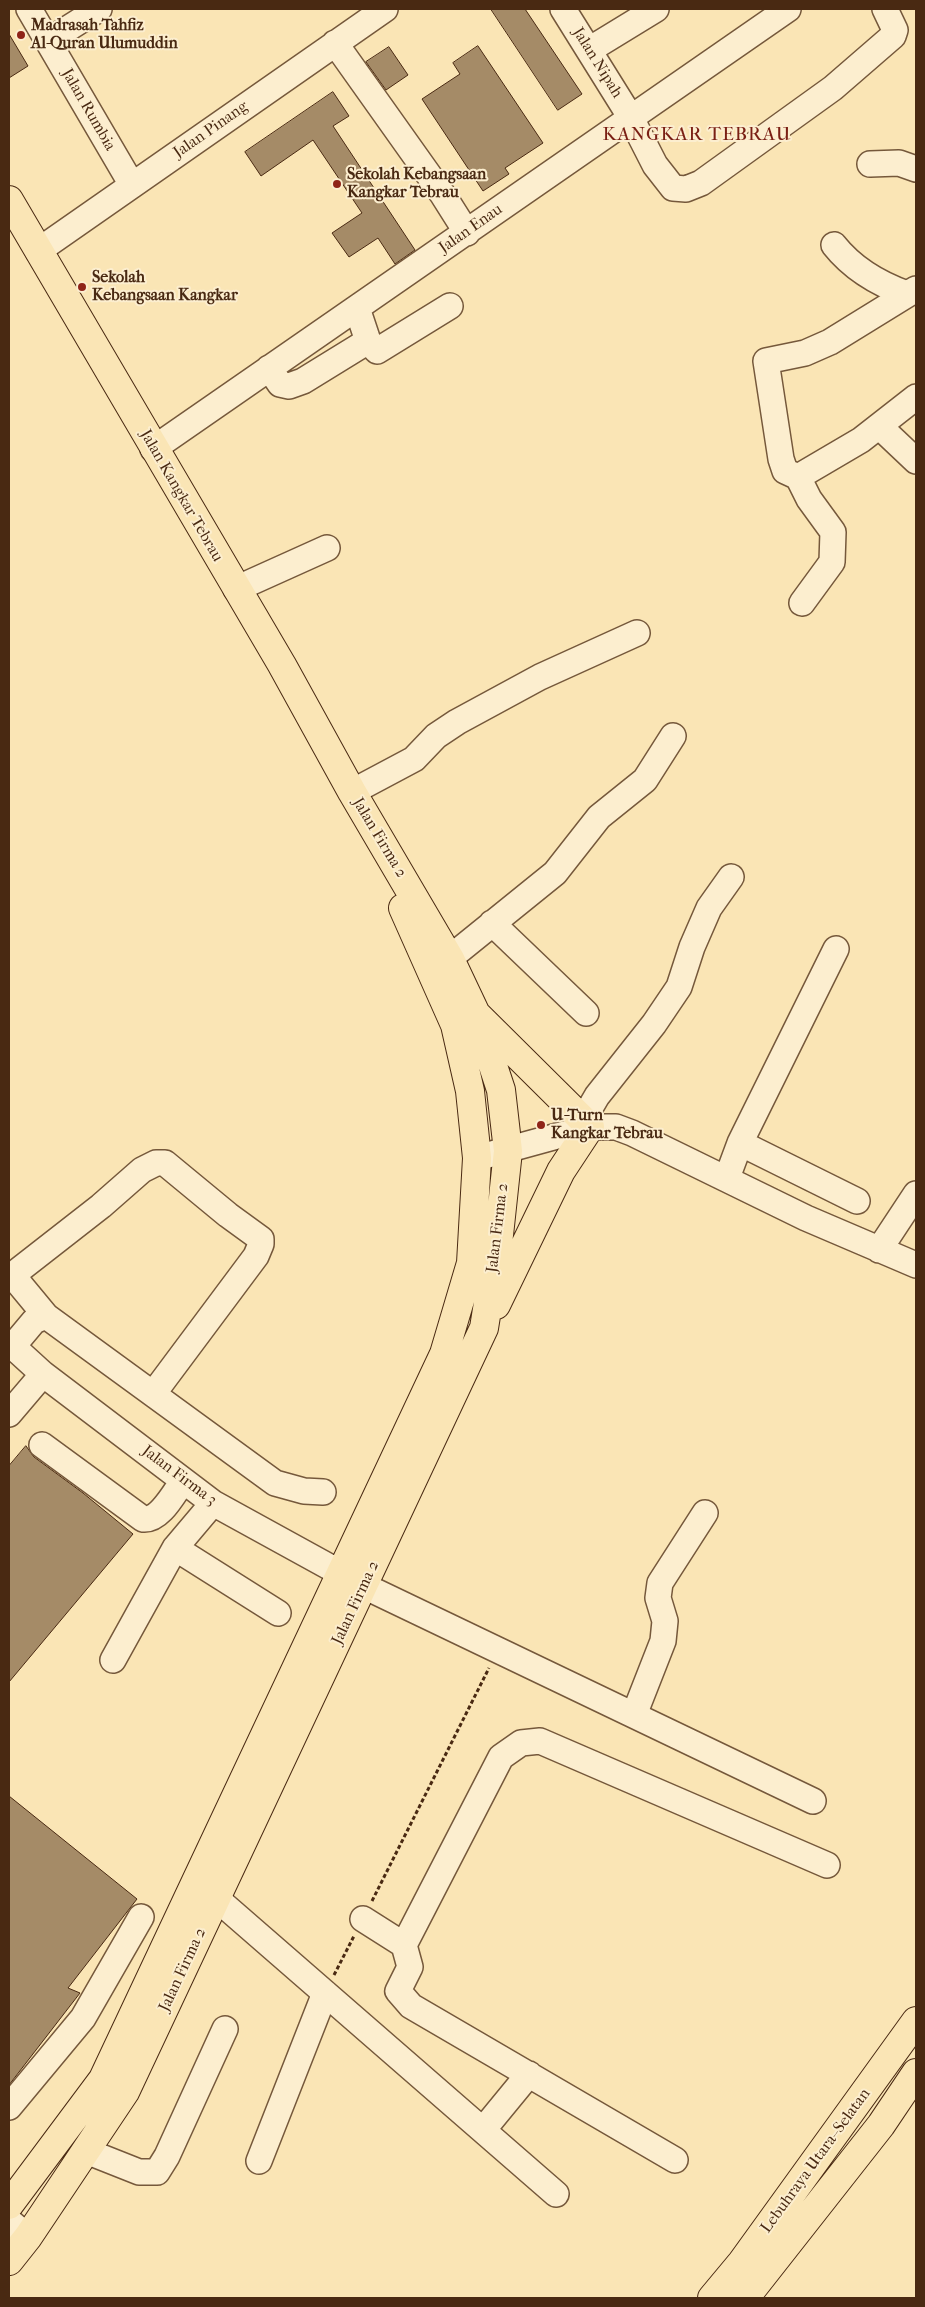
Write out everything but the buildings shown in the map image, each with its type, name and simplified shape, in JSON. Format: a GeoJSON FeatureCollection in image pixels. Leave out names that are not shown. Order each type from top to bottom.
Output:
{"type":"FeatureCollection","features":[{"type":"Feature","properties":{"kind":"main road","name":"Jalan Kangkar Tebrau"},"geometry":{"type":"LineString","coordinates":[[9,200],[352,792]]}},
{"type":"Feature","properties":{"kind":"main road","name":"Jalan Firma 2"},"geometry":{"type":"LineString","coordinates":[[9,2262],[19,2229],[86,2151],[125,2092],[484,1328],[499,1235],[508,1151],[501,1090],[476,1014],[441,966],[352,792]]}},
{"type":"Feature","properties":{"kind":"main road","name":"Jalan Firma 2"},"geometry":{"type":"LineString","coordinates":[[9,2205],[103,2079],[444,1354],[471,1263],[477,1158],[470,1091],[441,966]]}},
{"type":"Feature","properties":{"kind":"main road"},"geometry":{"type":"LineString","coordinates":[[476,1014],[590,1127],[561,1171],[484,1328]]}},
{"type":"Feature","properties":{"kind":"main road","name":"Lebuhraya Utara–Selatan"},"geometry":{"type":"LineString","coordinates":[[712,2298],[776,2216],[916,2021]]}},
{"type":"Feature","properties":{"kind":"main road","name":"Lebuhraya Utara–Selatan"},"geometry":{"type":"LineString","coordinates":[[745,2298],[881,2125],[916,2073]]}},
{"type":"Feature","properties":{"kind":"street","name":"Jalan Rumbia"},"geometry":{"type":"LineString","coordinates":[[28,9],[132,185]]}},
{"type":"Feature","properties":{"kind":"street"},"geometry":{"type":"LineString","coordinates":[[48,41],[99,9]]}},
{"type":"Feature","properties":{"kind":"street","name":"Jalan Pinang"},"geometry":{"type":"LineString","coordinates":[[38,251],[385,9]]}},
{"type":"Feature","properties":{"kind":"street","name":"Jalan Nipah"},"geometry":{"type":"LineString","coordinates":[[563,9],[631,118],[655,164],[674,188],[686,189],[701,183],[833,88],[894,36],[895,30],[885,9]]}},
{"type":"Feature","properties":{"kind":"street"},"geometry":{"type":"LineString","coordinates":[[589,50],[656,9]]}},
{"type":"Feature","properties":{"kind":"street","name":"Jalan Enau"},"geometry":{"type":"LineString","coordinates":[[153,449],[788,9]]}},
{"type":"Feature","properties":{"kind":"street"},"geometry":{"type":"LineString","coordinates":[[336,43],[467,232]]}},
{"type":"Feature","properties":{"kind":"street"},"geometry":{"type":"LineString","coordinates":[[870,164],[899,163],[916,169]]}},
{"type":"Feature","properties":{"kind":"street"},"geometry":{"type":"LineString","coordinates":[[834,245],[847,261],[886,286],[912,292]]}},
{"type":"Feature","properties":{"kind":"street"},"geometry":{"type":"LineString","coordinates":[[802,603],[832,562],[833,532],[809,500],[798,476],[785,471],[780,459],[766,362],[805,353],[830,342],[912,292]]}},
{"type":"Feature","properties":{"kind":"street"},"geometry":{"type":"LineString","coordinates":[[357,308],[368,341],[377,350],[450,306]]}},
{"type":"Feature","properties":{"kind":"street"},"geometry":{"type":"LineString","coordinates":[[269,368],[280,384],[289,386],[303,381],[368,341]]}},
{"type":"Feature","properties":{"kind":"street"},"geometry":{"type":"LineString","coordinates":[[798,476],[861,440],[916,398]]}},
{"type":"Feature","properties":{"kind":"street"},"geometry":{"type":"LineString","coordinates":[[879,426],[916,461]]}},
{"type":"Feature","properties":{"kind":"street"},"geometry":{"type":"LineString","coordinates":[[236,589],[327,548]]}},
{"type":"Feature","properties":{"kind":"street"},"geometry":{"type":"LineString","coordinates":[[352,792],[414,759],[436,736],[457,722],[540,677],[637,633]]}},
{"type":"Feature","properties":{"kind":"street"},"geometry":{"type":"LineString","coordinates":[[441,966],[555,873],[599,817],[645,780],[673,736]]}},
{"type":"Feature","properties":{"kind":"street"},"geometry":{"type":"LineString","coordinates":[[590,1127],[590,1108],[597,1096],[654,1024],[680,987],[692,947],[709,908],[731,877]]}},
{"type":"Feature","properties":{"kind":"street"},"geometry":{"type":"LineString","coordinates":[[492,923],[586,1013]]}},
{"type":"Feature","properties":{"kind":"street"},"geometry":{"type":"LineString","coordinates":[[726,1178],[740,1142],[836,949]]}},
{"type":"Feature","properties":{"kind":"street"},"geometry":{"type":"LineString","coordinates":[[477,1158],[590,1127],[616,1127],[726,1178],[806,1218],[916,1264]]}},
{"type":"Feature","properties":{"kind":"street"},"geometry":{"type":"LineString","coordinates":[[740,1142],[857,1201]]}},
{"type":"Feature","properties":{"kind":"street"},"geometry":{"type":"LineString","coordinates":[[153,1394],[256,1256],[261,1244],[261,1238],[228,1215],[166,1163],[156,1163],[142,1170],[101,1206],[19,1270],[16,1276],[21,1287],[46,1316],[275,1483],[304,1491],[323,1492]]}},
{"type":"Feature","properties":{"kind":"street"},"geometry":{"type":"LineString","coordinates":[[879,1250],[916,1194]]}},
{"type":"Feature","properties":{"kind":"street"},"geometry":{"type":"LineString","coordinates":[[11,1345],[34,1321],[46,1316]]}},
{"type":"Feature","properties":{"kind":"street","name":"Jalan Firma 3"},"geometry":{"type":"LineString","coordinates":[[11,1345],[43,1374],[213,1503],[342,1572],[364,1586],[813,1801]]}},
{"type":"Feature","properties":{"kind":"street"},"geometry":{"type":"LineString","coordinates":[[9,1414],[43,1374]]}},
{"type":"Feature","properties":{"kind":"street"},"geometry":{"type":"LineString","coordinates":[[42,1445],[144,1519],[149,1520],[158,1515],[184,1481]]}},
{"type":"Feature","properties":{"kind":"street"},"geometry":{"type":"LineString","coordinates":[[113,1660],[175,1548],[213,1503]]}},
{"type":"Feature","properties":{"kind":"street"},"geometry":{"type":"LineString","coordinates":[[634,1715],[660,1651],[664,1632],[665,1621],[658,1598],[660,1583],[706,1513]]}},
{"type":"Feature","properties":{"kind":"street"},"geometry":{"type":"LineString","coordinates":[[175,1548],[278,1613]]}},
{"type":"Feature","properties":{"kind":"street"},"geometry":{"type":"LineString","coordinates":[[404,1945],[501,1757],[521,1742],[540,1741],[827,1865]]}},
{"type":"Feature","properties":{"kind":"street"},"geometry":{"type":"LineString","coordinates":[[216,1899],[556,2194]]}},
{"type":"Feature","properties":{"kind":"street"},"geometry":{"type":"LineString","coordinates":[[9,2107],[83,2018],[141,1917]]}},
{"type":"Feature","properties":{"kind":"street"},"geometry":{"type":"LineString","coordinates":[[363,1919],[404,1945],[410,1967],[398,1991],[411,2006],[675,2160]]}},
{"type":"Feature","properties":{"kind":"street"},"geometry":{"type":"LineString","coordinates":[[259,2161],[325,1993]]}},
{"type":"Feature","properties":{"kind":"street"},"geometry":{"type":"LineString","coordinates":[[86,2151],[139,2172],[157,2172],[168,2156],[225,2029]]}},
{"type":"Feature","properties":{"kind":"street"},"geometry":{"type":"LineString","coordinates":[[483,2130],[528,2074]]}},
{"type":"Feature","properties":{"kind":"path"},"geometry":{"type":"LineString","coordinates":[[325,1993],[498,1650]]}},
{"type":"Feature","properties":{"kind":"place","name":"Madrasah Tahfiz Al-Quran Ulumuddin"},"geometry":{"type":"Point","coordinates":[21,35]}},
{"type":"Feature","properties":{"kind":"place","name":"Sekolah Kebangsaan Kangkar Tebrau"},"geometry":{"type":"Point","coordinates":[337,184]}},
{"type":"Feature","properties":{"kind":"place","name":"Sekolah Kebangsaan Kangkar"},"geometry":{"type":"Point","coordinates":[82,287]}},
{"type":"Feature","properties":{"kind":"place","name":"U-Turn Kangkar Tebrau"},"geometry":{"type":"Point","coordinates":[541,1125]}},
{"type":"Feature","properties":{"kind":"district","name":"KANGKAR TEBRAU"},"geometry":{"type":"Point","coordinates":[697,135]}}]}
